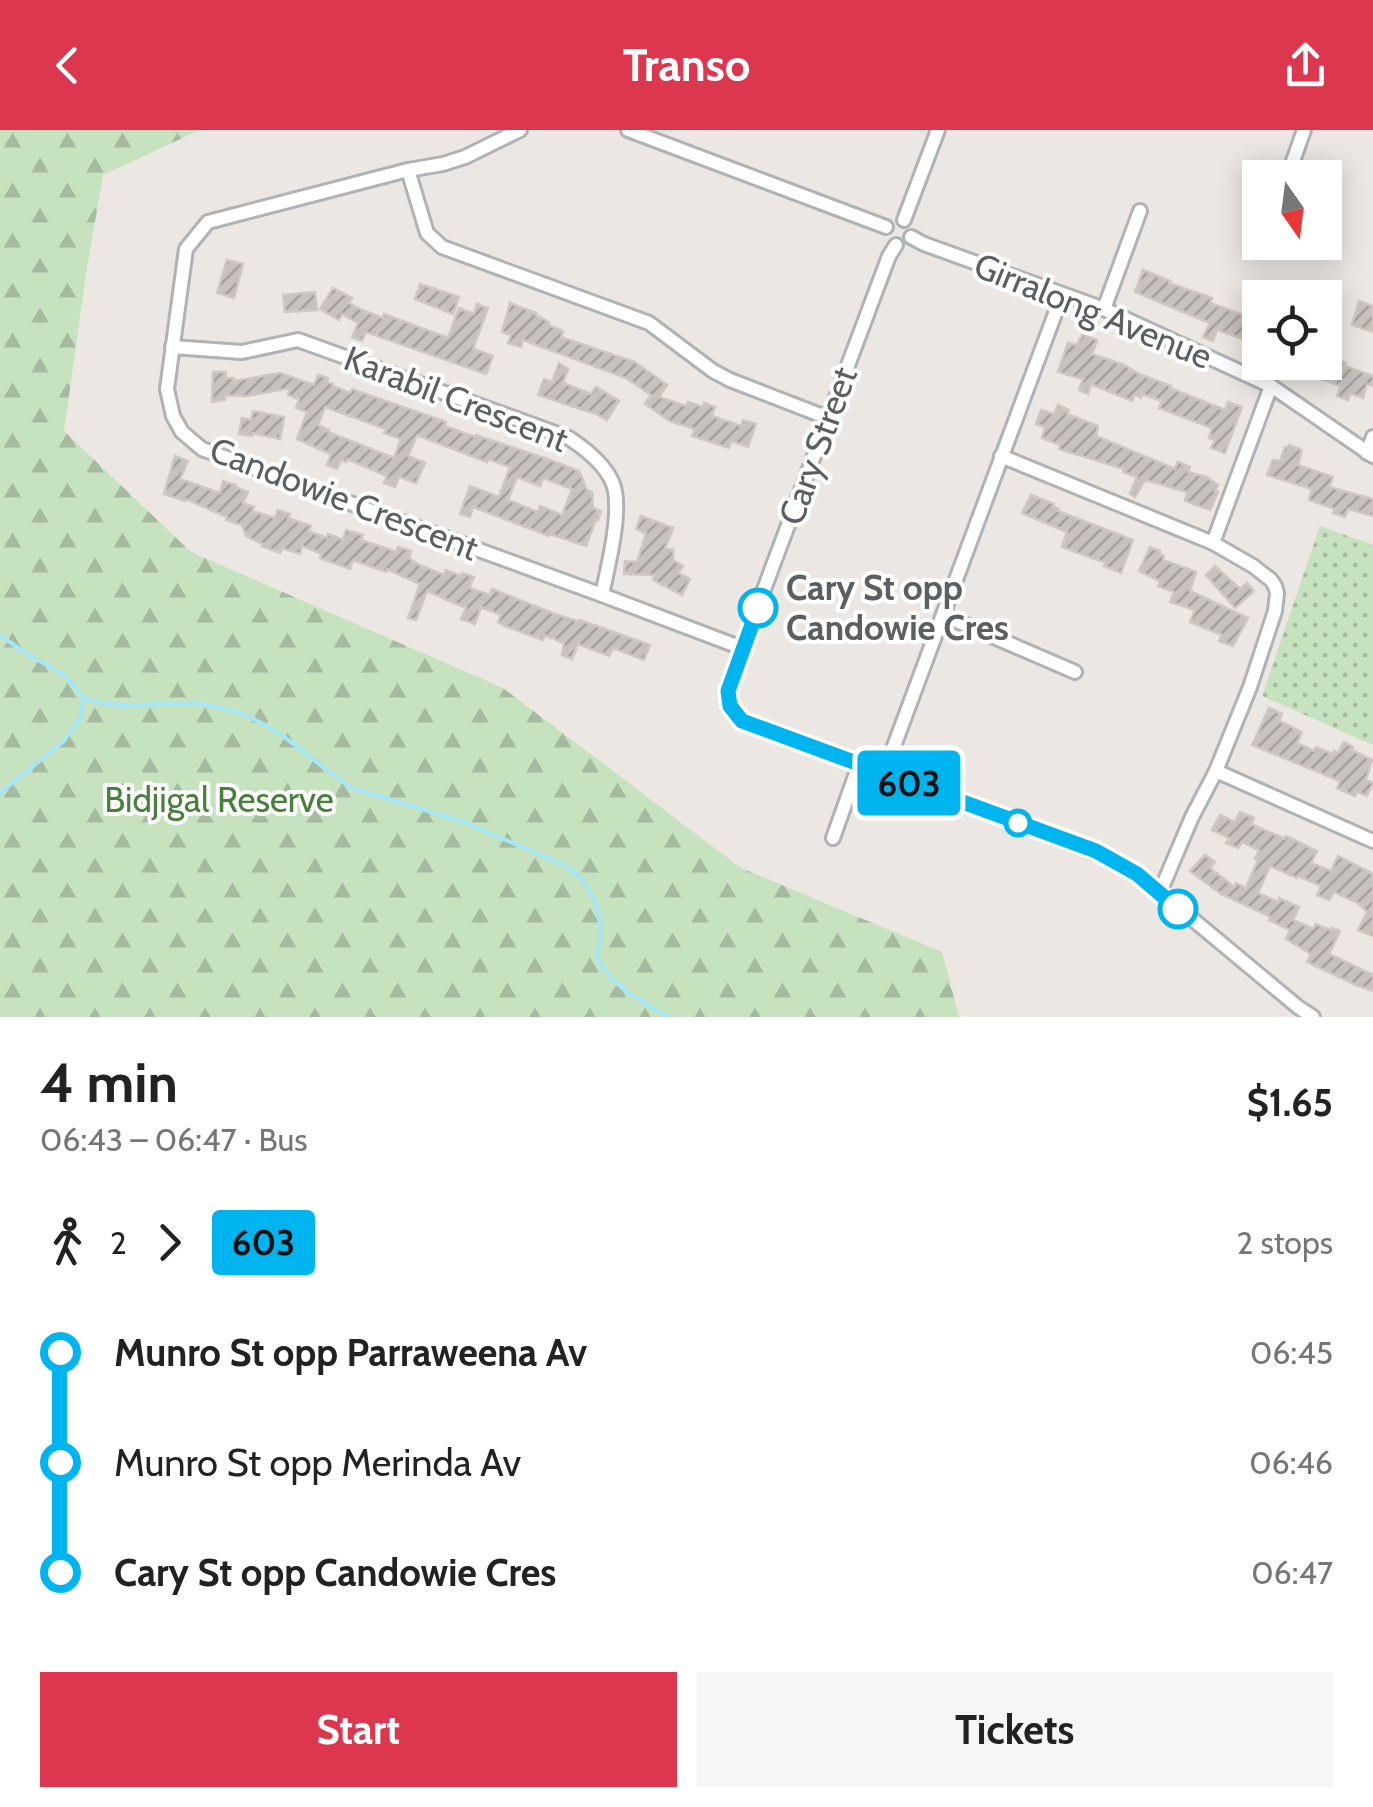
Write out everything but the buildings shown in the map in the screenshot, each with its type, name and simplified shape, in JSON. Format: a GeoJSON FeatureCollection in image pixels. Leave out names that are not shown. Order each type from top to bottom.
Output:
{"type":"FeatureCollection","features":[{"type":"Feature","properties":{"kind":"street","name":"Candowie Crescent"},"geometry":{"type":"LineString","coordinates":[[520,130],[442,164],[208,222],[186,249],[167,389],[173,416],[182,432],[202,450],[742,648]]}},
{"type":"Feature","properties":{"kind":"street"},"geometry":{"type":"LineString","coordinates":[[628,130],[886,227]]}},
{"type":"Feature","properties":{"kind":"street"},"geometry":{"type":"LineString","coordinates":[[904,220],[938,130]]}},
{"type":"Feature","properties":{"kind":"street"},"geometry":{"type":"LineString","coordinates":[[1294,160],[1304,130]]}},
{"type":"Feature","properties":{"kind":"street"},"geometry":{"type":"LineString","coordinates":[[408,170],[427,233],[442,247],[649,323],[713,371],[828,418]]}},
{"type":"Feature","properties":{"kind":"street"},"geometry":{"type":"LineString","coordinates":[[1104,310],[1140,211]]}},
{"type":"Feature","properties":{"kind":"street"},"geometry":{"type":"LineString","coordinates":[[896,219],[904,220],[912,229],[911,237],[896,246],[888,241],[886,227],[896,219]]}},
{"type":"Feature","properties":{"kind":"street","name":"Girralong Avenue"},"geometry":{"type":"LineString","coordinates":[[911,237],[1104,310],[1271,386],[1370,454]]}},
{"type":"Feature","properties":{"kind":"street","name":"Cary Street"},"geometry":{"type":"LineString","coordinates":[[896,246],[742,648],[728,691],[730,706],[742,721],[1096,851],[1137,874],[1313,1017]]}},
{"type":"Feature","properties":{"kind":"street"},"geometry":{"type":"LineString","coordinates":[[884,773],[1062,295]]}},
{"type":"Feature","properties":{"kind":"street","name":"Karabil Crescent"},"geometry":{"type":"LineString","coordinates":[[172,347],[242,352],[298,340],[569,438],[594,454],[615,489],[614,537],[602,594]]}},
{"type":"Feature","properties":{"kind":"street"},"geometry":{"type":"LineString","coordinates":[[1213,543],[1271,386]]}},
{"type":"Feature","properties":{"kind":"street"},"geometry":{"type":"LineString","coordinates":[[1370,454],[1373,436]]}},
{"type":"Feature","properties":{"kind":"street"},"geometry":{"type":"LineString","coordinates":[[1001,456],[1213,543],[1272,580],[1277,593],[1266,641],[1216,772],[1160,892]]}},
{"type":"Feature","properties":{"kind":"street"},"geometry":{"type":"LineString","coordinates":[[943,616],[1075,672]]}},
{"type":"Feature","properties":{"kind":"street"},"geometry":{"type":"LineString","coordinates":[[833,838],[859,765]]}},
{"type":"Feature","properties":{"kind":"street"},"geometry":{"type":"LineString","coordinates":[[1216,772],[1373,842]]}},
{"type":"Feature","properties":{"kind":"green space","name":"Bidjigal Reserve"},"geometry":{"type":"Polygon","coordinates":[[[0,130],[200,130],[103,175],[64,431],[191,552],[503,688],[741,868],[942,952],[959,1017],[0,1017],[0,130]]]}},
{"type":"Feature","properties":{"kind":"green space"},"geometry":{"type":"Polygon","coordinates":[[[1320,526],[1373,545],[1373,745],[1262,696],[1320,526]]]}},
{"type":"Feature","properties":{"kind":"waterway"},"geometry":{"type":"LineString","coordinates":[[0,635],[67,677],[83,698],[81,716],[64,741],[0,793]]}},
{"type":"Feature","properties":{"kind":"waterway"},"geometry":{"type":"LineString","coordinates":[[83,698],[117,705],[196,704],[235,712],[272,729],[352,788],[464,822],[564,865],[581,879],[596,907],[600,928],[598,957],[605,971],[630,994],[669,1017]]}},
{"type":"Feature","properties":{"kind":"bus line","name":"603"},"geometry":{"type":"LineString","coordinates":[[758,608],[728,691],[730,706],[742,721],[1096,851],[1137,874],[1178,909]]}},
{"type":"Feature","properties":{"kind":"place","name":"Cary St opp Candowie Cres"},"geometry":{"type":"Point","coordinates":[758,608]}}]}
